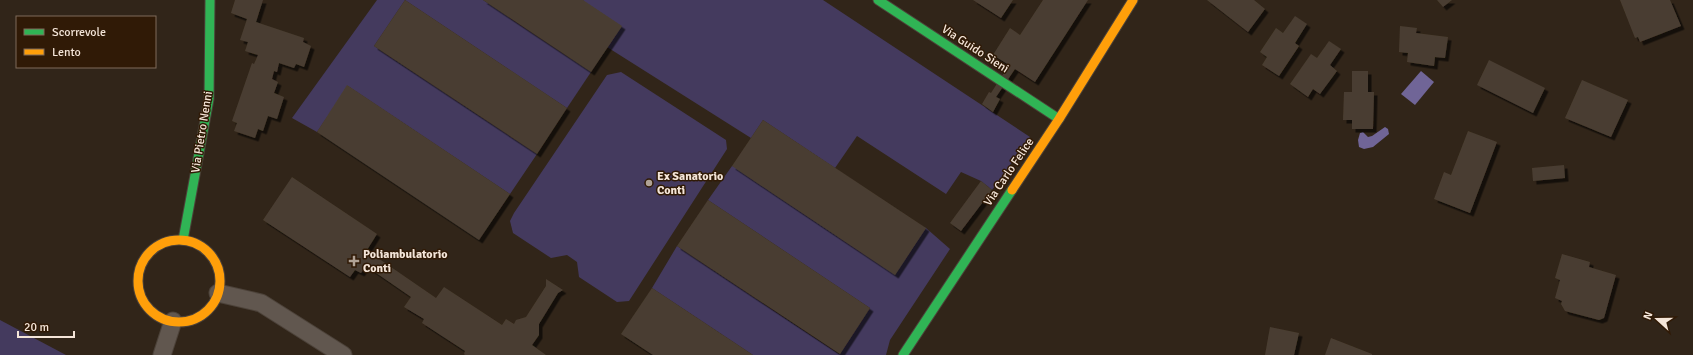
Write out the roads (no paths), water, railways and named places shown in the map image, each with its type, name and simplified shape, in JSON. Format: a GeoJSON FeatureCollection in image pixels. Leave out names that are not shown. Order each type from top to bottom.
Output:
{"type":"FeatureCollection","features":[{"type":"Feature","properties":{"kind":"street","name":"Via Pietro Nenni"},"geometry":{"type":"LineString","coordinates":[[183,240],[209,98],[210,0]]}},
{"type":"Feature","properties":{"kind":"street","name":"Via Guido Sieni"},"geometry":{"type":"LineString","coordinates":[[878,0],[1059,119]]}},
{"type":"Feature","properties":{"kind":"street","name":"Via Carlo Felice"},"geometry":{"type":"LineString","coordinates":[[903,355],[1059,119],[1133,0]]}},
{"type":"Feature","properties":{"kind":"street"},"geometry":{"type":"LineString","coordinates":[[170,240],[183,240],[195,243],[205,249],[213,258],[218,269],[220,281],[218,293],[213,303],[205,312],[196,318],[185,321],[173,321],[161,318],[151,311],[143,302],[139,290],[138,278],[141,265],[148,254],[158,245],[170,240]]}},
{"type":"Feature","properties":{"kind":"street"},"geometry":{"type":"LineString","coordinates":[[218,293],[261,303],[343,355]]}},
{"type":"Feature","properties":{"kind":"street"},"geometry":{"type":"LineString","coordinates":[[162,355],[173,321]]}},
{"type":"Feature","properties":{"kind":"place","name":"Ex Sanatorio Conti"},"geometry":{"type":"Point","coordinates":[649,183]}},
{"type":"Feature","properties":{"kind":"place","name":"Poliambulatorio Conti"},"geometry":{"type":"Point","coordinates":[354,261]}}]}
